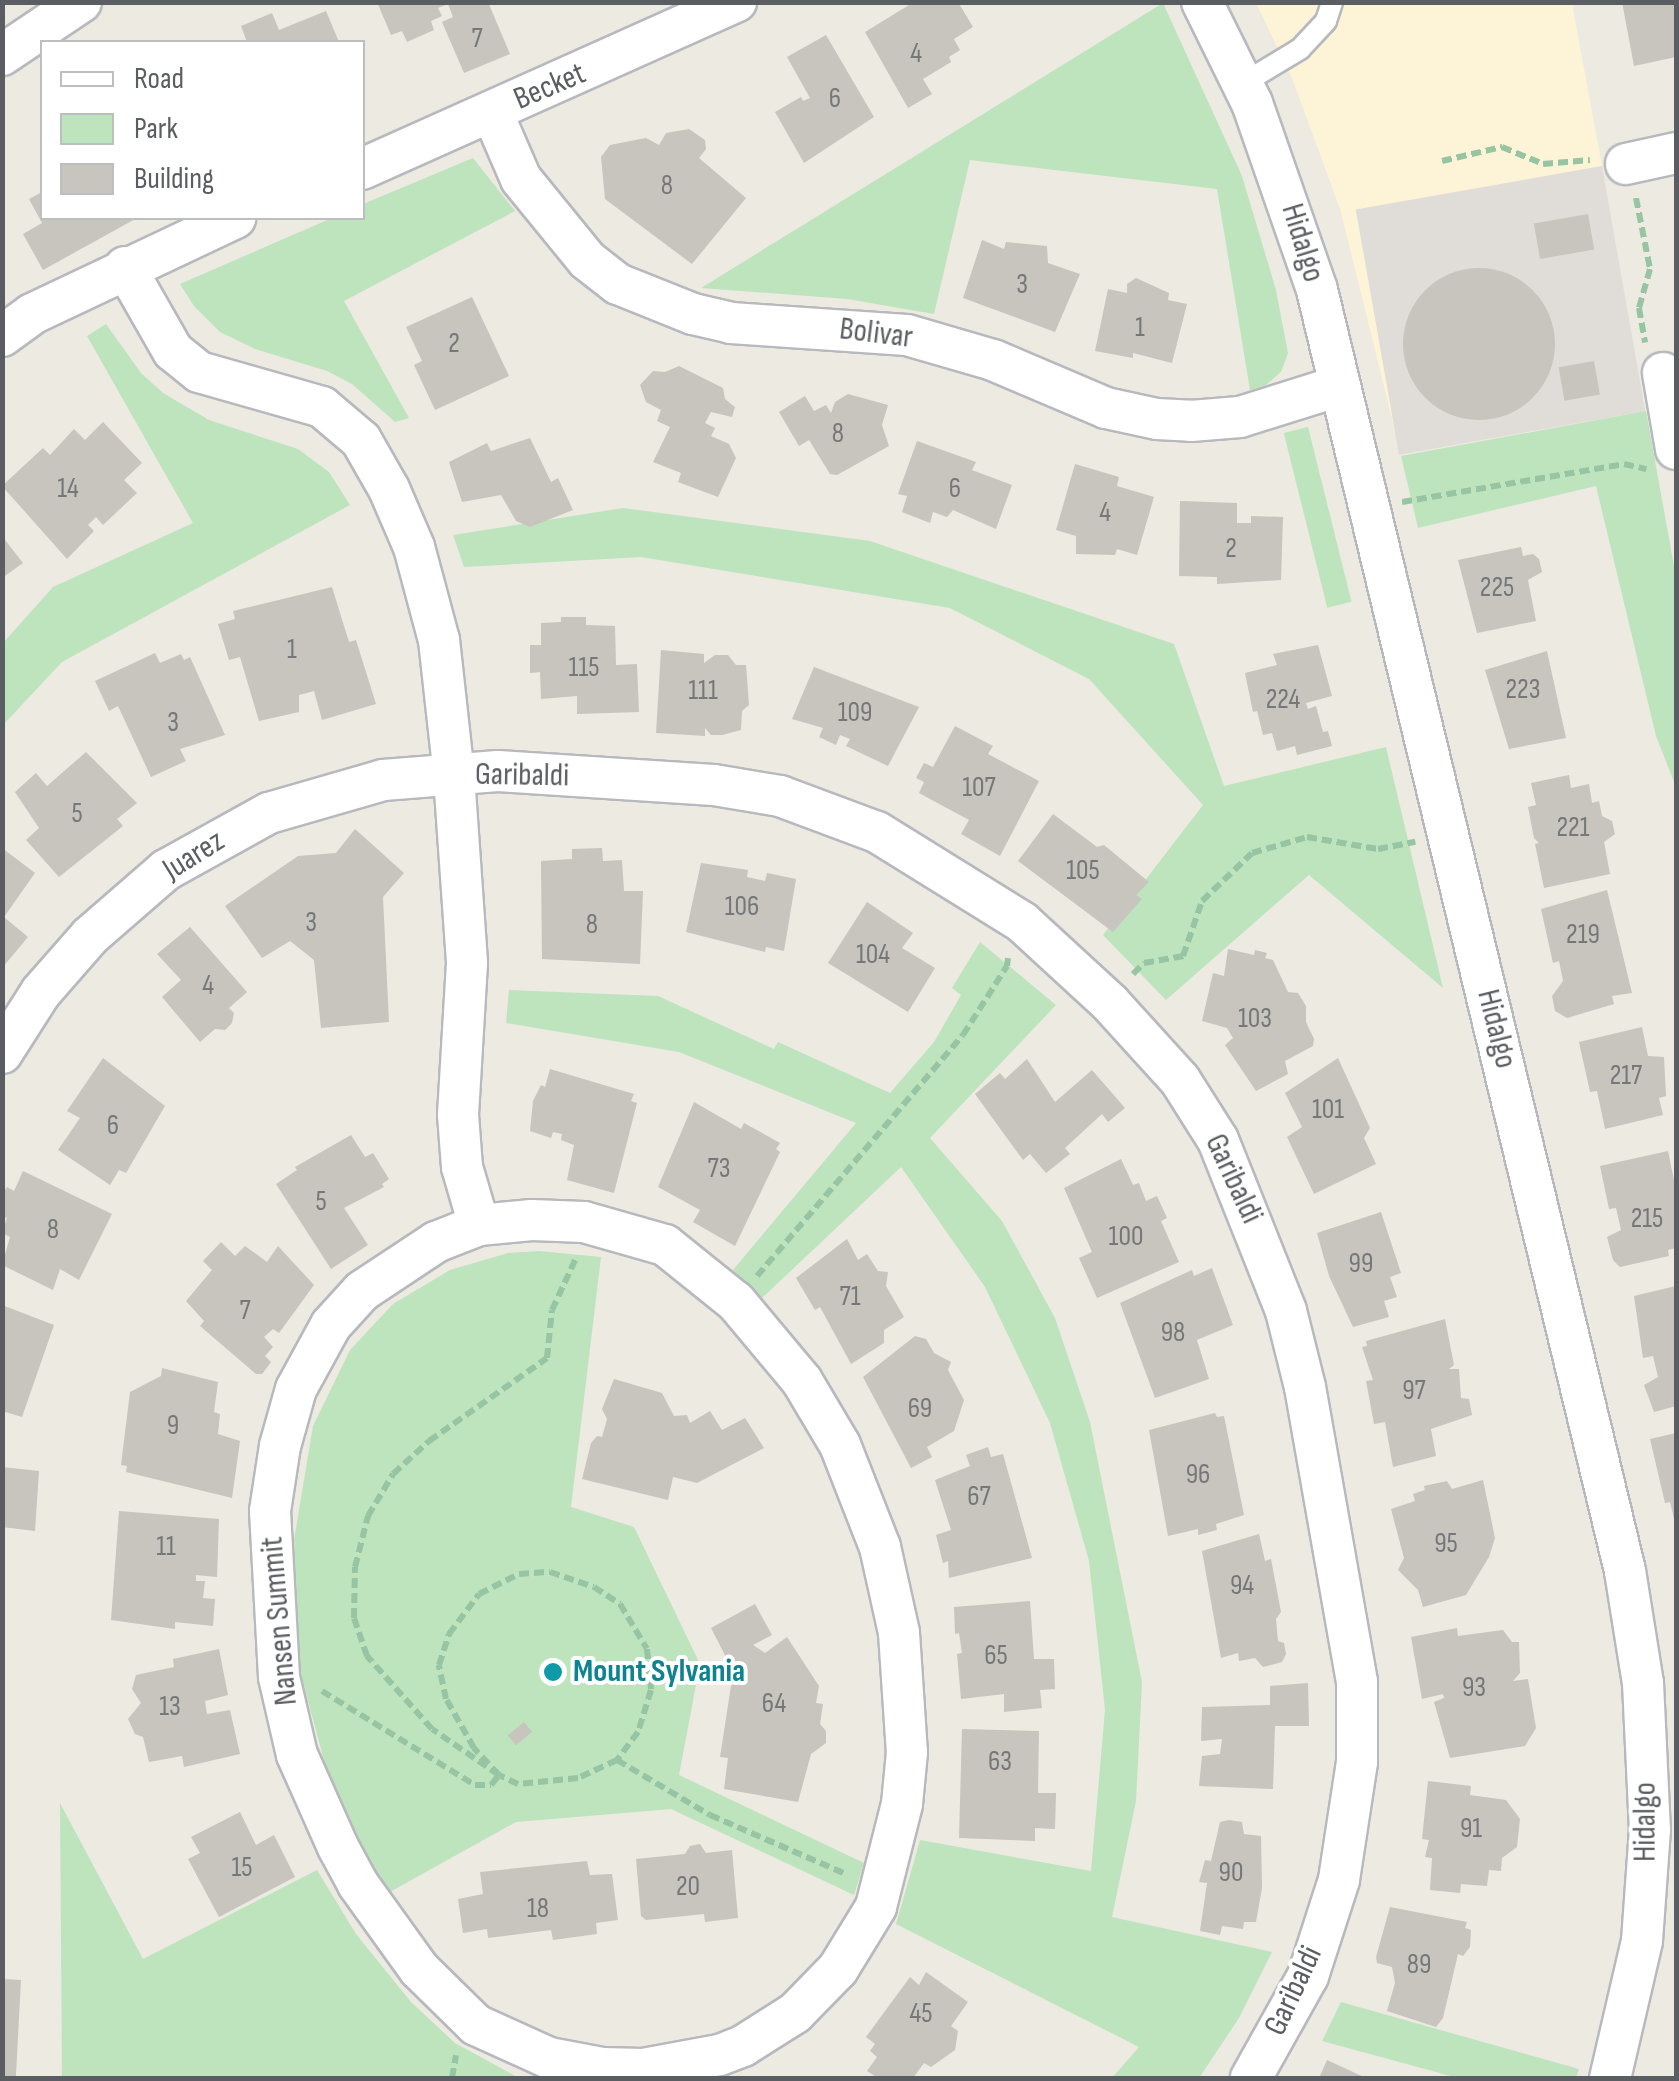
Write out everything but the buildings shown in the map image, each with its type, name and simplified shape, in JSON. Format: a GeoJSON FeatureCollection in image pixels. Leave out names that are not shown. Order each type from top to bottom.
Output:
{"type":"FeatureCollection","features":[{"type":"Feature","properties":{"kind":"street"},"geometry":{"type":"LineString","coordinates":[[2,55],[81,2]]}},
{"type":"Feature","properties":{"kind":"street","name":"Becket"},"geometry":{"type":"LineString","coordinates":[[365,169],[736,2]]}},
{"type":"Feature","properties":{"kind":"street","name":"Hidalgo"},"geometry":{"type":"LineString","coordinates":[[1202,2],[1242,84],[1288,195],[1317,290],[1625,1571],[1640,1665],[1650,1830],[1642,1942],[1610,2078]]}},
{"type":"Feature","properties":{"kind":"street","name":"Bolivar"},"geometry":{"type":"LineString","coordinates":[[492,112],[521,179],[587,260],[618,284],[676,308],[732,322],[862,329],[922,338],[993,360],[1106,408],[1191,422],[1240,417],[1339,386]]}},
{"type":"Feature","properties":{"kind":"street"},"geometry":{"type":"LineString","coordinates":[[1626,164],[1676,154]]}},
{"type":"Feature","properties":{"kind":"street"},"geometry":{"type":"LineString","coordinates":[[2,336],[32,314],[231,220]]}},
{"type":"Feature","properties":{"kind":"street"},"geometry":{"type":"LineString","coordinates":[[125,267],[174,350],[199,372],[322,408],[361,440],[389,488],[414,547],[438,640],[454,776],[467,963],[458,1115],[462,1167],[479,1225]]}},
{"type":"Feature","properties":{"kind":"street"},"geometry":{"type":"LineString","coordinates":[[1663,373],[1668,460]]}},
{"type":"Feature","properties":{"kind":"street","name":"Garibaldi"},"geometry":{"type":"LineString","coordinates":[[454,776],[498,771],[714,785],[780,796],[878,832],[1022,922],[1110,1003],[1180,1080],[1218,1140],[1286,1311],[1339,1564],[1356,1682],[1357,1762],[1339,1880],[1308,1976],[1251,2078]]}},
{"type":"Feature","properties":{"kind":"street","name":"Juarez"},"geometry":{"type":"LineString","coordinates":[[2,1053],[41,992],[90,936],[166,870],[199,849],[269,813],[344,788],[383,780],[454,776]]}},
{"type":"Feature","properties":{"kind":"street","name":"Nansen Summit"},"geometry":{"type":"LineString","coordinates":[[532,1220],[584,1222],[665,1245],[736,1302],[802,1381],[840,1444],[880,1547],[906,1692],[902,1804],[876,1907],[838,1969],[795,2012],[743,2046],[719,2055],[644,2070],[602,2068],[549,2058],[476,2024],[419,1969],[358,1884],[297,1755],[279,1677],[270,1511],[280,1446],[296,1389],[331,1325],[362,1291],[436,1242],[479,1225],[532,1220]]}},
{"type":"Feature","properties":{"kind":"lane"},"geometry":{"type":"LineString","coordinates":[[1242,84],[1300,49],[1326,21],[1332,2]]}},
{"type":"Feature","properties":{"kind":"path"},"geometry":{"type":"LineString","coordinates":[[1442,162],[1502,148],[1543,164],[1598,159],[1626,164],[1650,269],[1638,308],[1649,368],[1663,373]]}},
{"type":"Feature","properties":{"kind":"path"},"geometry":{"type":"LineString","coordinates":[[1369,508],[1624,464],[1668,460]]}},
{"type":"Feature","properties":{"kind":"path"},"geometry":{"type":"LineString","coordinates":[[1178,960],[1188,948],[1202,901],[1252,854],[1307,836],[1387,849]]}},
{"type":"Feature","properties":{"kind":"path"},"geometry":{"type":"LineString","coordinates":[[736,1302],[962,1035],[1005,970]]}},
{"type":"Feature","properties":{"kind":"path"},"geometry":{"type":"LineString","coordinates":[[498,1775],[453,1715],[439,1664],[450,1634],[469,1605],[493,1584],[519,1574],[550,1572],[594,1587],[620,1604],[638,1628],[647,1649],[651,1690],[638,1732],[617,1760],[578,1778],[544,1785],[518,1784],[498,1775],[432,1729],[366,1656],[354,1618],[356,1566],[368,1516],[392,1474],[428,1440],[547,1358],[549,1322],[573,1273],[584,1222]]}},
{"type":"Feature","properties":{"kind":"path"},"geometry":{"type":"LineString","coordinates":[[279,1677],[324,1692],[474,1785],[491,1785],[498,1775]]}},
{"type":"Feature","properties":{"kind":"path"},"geometry":{"type":"LineString","coordinates":[[617,1760],[710,1816],[824,1866]]}},
{"type":"Feature","properties":{"kind":"shaded area"},"geometry":{"type":"Polygon","coordinates":[[[1256,3],[1572,3],[1602,166],[1356,211],[1401,455],[1340,209],[1292,78],[1256,3]]]}},
{"type":"Feature","properties":{"kind":"shaded area"},"geometry":{"type":"Polygon","coordinates":[[[1602,166],[1645,411],[1399,455],[1356,209],[1602,166]]]}},
{"type":"Feature","properties":{"kind":"green space"},"geometry":{"type":"Polygon","coordinates":[[[1163,3],[1242,176],[1276,290],[1288,353],[1281,372],[1266,385],[1250,390],[1217,189],[970,160],[934,314],[847,299],[701,288],[1163,3]]]}},
{"type":"Feature","properties":{"kind":"green space"},"geometry":{"type":"Polygon","coordinates":[[[473,158],[515,211],[344,301],[409,418],[395,422],[352,384],[327,371],[255,349],[220,332],[194,306],[180,284],[327,220],[365,220],[365,203],[473,158]]]}},
{"type":"Feature","properties":{"kind":"green space"},"geometry":{"type":"Polygon","coordinates":[[[106,324],[141,373],[163,393],[209,420],[298,449],[329,472],[350,505],[62,662],[3,725],[3,643],[53,587],[193,523],[87,336],[106,324]]]}},
{"type":"Feature","properties":{"kind":"green space"},"geometry":{"type":"Polygon","coordinates":[[[1646,411],[1676,577],[1676,787],[1656,736],[1596,486],[1418,528],[1401,456],[1646,411]]]}},
{"type":"Feature","properties":{"kind":"green space"},"geometry":{"type":"Polygon","coordinates":[[[1308,427],[1352,602],[1327,608],[1284,433],[1308,427]]]}},
{"type":"Feature","properties":{"kind":"green space"},"geometry":{"type":"Polygon","coordinates":[[[623,508],[870,541],[1174,644],[1224,786],[1386,747],[1443,988],[1309,875],[1166,1000],[1103,935],[1203,805],[1089,679],[950,608],[641,557],[464,567],[453,535],[623,508]]]}},
{"type":"Feature","properties":{"kind":"green space"},"geometry":{"type":"Polygon","coordinates":[[[980,942],[1056,1005],[930,1138],[1002,1221],[1055,1318],[1090,1422],[1142,1682],[1136,1801],[1112,1917],[1272,1952],[1239,2018],[1199,2078],[1112,2078],[1139,2047],[896,1924],[920,1840],[1091,1871],[1105,1710],[1089,1561],[1050,1423],[985,1287],[901,1167],[762,1298],[733,1270],[856,1123],[679,1052],[506,1023],[509,990],[658,996],[774,1049],[778,1042],[890,1093],[934,1042],[961,995],[952,988],[980,942]]]}},
{"type":"Feature","properties":{"kind":"green space"},"geometry":{"type":"Polygon","coordinates":[[[539,1251],[601,1257],[571,1507],[634,1527],[700,1664],[679,1775],[864,1863],[854,1895],[671,1809],[516,1822],[388,1893],[364,1853],[326,1768],[302,1678],[296,1633],[294,1540],[313,1426],[350,1350],[393,1304],[450,1270],[508,1253],[539,1251]]]}},
{"type":"Feature","properties":{"kind":"green space"},"geometry":{"type":"Polygon","coordinates":[[[60,1803],[143,1959],[317,1870],[356,1934],[411,2002],[455,2043],[519,2078],[62,2078],[60,1803]]]}},
{"type":"Feature","properties":{"kind":"green space"},"geometry":{"type":"Polygon","coordinates":[[[1341,2002],[1579,2069],[1576,2078],[1458,2078],[1322,2041],[1341,2002]]]}},
{"type":"Feature","properties":{"kind":"place","name":"Mount Sylvania"},"geometry":{"type":"Point","coordinates":[553,1672]}}]}
